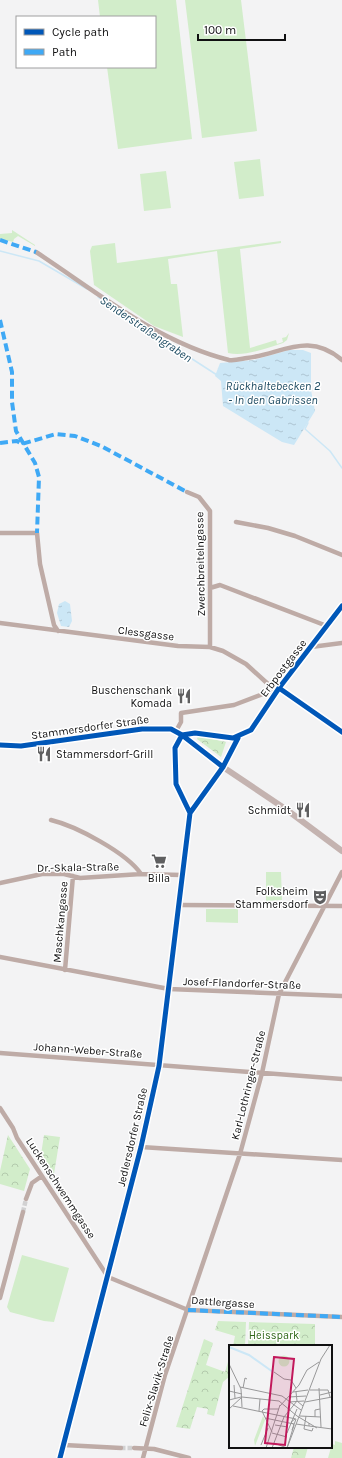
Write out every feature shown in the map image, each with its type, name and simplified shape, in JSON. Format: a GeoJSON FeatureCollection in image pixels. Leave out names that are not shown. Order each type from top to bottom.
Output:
{"type":"FeatureCollection","features":[{"type":"Feature","properties":{"kind":"main road","name":"Stammersdorfer Straße"},"geometry":{"type":"LineString","coordinates":[[0,745],[21,746],[142,729],[171,729],[182,735],[223,767]]}},
{"type":"Feature","properties":{"kind":"main road"},"geometry":{"type":"LineString","coordinates":[[223,767],[287,810],[342,851]]}},
{"type":"Feature","properties":{"kind":"street"},"geometry":{"type":"LineString","coordinates":[[36,252],[149,326],[187,347],[231,360],[252,358],[297,345],[321,349],[332,353],[342,360]]}},
{"type":"Feature","properties":{"kind":"street","name":"Zwerchbreitelngasse"},"geometry":{"type":"LineString","coordinates":[[187,492],[199,496],[210,511],[210,647]]}},
{"type":"Feature","properties":{"kind":"street"},"geometry":{"type":"LineString","coordinates":[[236,522],[268,528],[295,536],[342,555]]}},
{"type":"Feature","properties":{"kind":"street"},"geometry":{"type":"LineString","coordinates":[[0,533],[37,533],[37,548],[40,564],[54,625],[58,631]]}},
{"type":"Feature","properties":{"kind":"street"},"geometry":{"type":"LineString","coordinates":[[210,588],[220,585],[327,626]]}},
{"type":"Feature","properties":{"kind":"street","name":"Erbpostgasse"},"geometry":{"type":"LineString","coordinates":[[238,738],[251,730],[279,688],[342,606]]}},
{"type":"Feature","properties":{"kind":"street","name":"Clessgasse"},"geometry":{"type":"LineString","coordinates":[[0,623],[178,646],[210,647],[223,651],[246,664],[268,684],[279,688],[342,732]]}},
{"type":"Feature","properties":{"kind":"street"},"geometry":{"type":"LineString","coordinates":[[311,647],[342,643]]}},
{"type":"Feature","properties":{"kind":"street"},"geometry":{"type":"LineString","coordinates":[[176,731],[181,722],[181,713],[234,705],[279,688]]}},
{"type":"Feature","properties":{"kind":"street"},"geometry":{"type":"LineString","coordinates":[[335,727],[342,726]]}},
{"type":"Feature","properties":{"kind":"street"},"geometry":{"type":"LineString","coordinates":[[195,733],[222,738],[238,738],[223,767],[190,814],[176,784],[176,748],[182,735],[195,733]]}},
{"type":"Feature","properties":{"kind":"street","name":"Jedlersdorfer Straße"},"geometry":{"type":"LineString","coordinates":[[60,1458],[142,1147],[159,1066],[190,814]]}},
{"type":"Feature","properties":{"kind":"street"},"geometry":{"type":"LineString","coordinates":[[51,820],[68,824],[127,859],[141,874]]}},
{"type":"Feature","properties":{"kind":"street","name":"Karl-Lothringer-Straße"},"geometry":{"type":"LineString","coordinates":[[188,1310],[240,1154],[262,1073],[279,994],[342,872]]}},
{"type":"Feature","properties":{"kind":"street","name":"Dr.-Skala-Straße"},"geometry":{"type":"LineString","coordinates":[[0,883],[42,874],[64,874],[93,877],[141,874],[182,875]]}},
{"type":"Feature","properties":{"kind":"street","name":"Maschkangasse"},"geometry":{"type":"LineString","coordinates":[[65,970],[73,876]]}},
{"type":"Feature","properties":{"kind":"street"},"geometry":{"type":"LineString","coordinates":[[178,905],[342,906]]}},
{"type":"Feature","properties":{"kind":"street","name":"Josef-Flandorfer-Straße"},"geometry":{"type":"LineString","coordinates":[[0,957],[169,989],[342,996]]}},
{"type":"Feature","properties":{"kind":"street","name":"Johann-Weber-Straße"},"geometry":{"type":"LineString","coordinates":[[0,1053],[342,1079]]}},
{"type":"Feature","properties":{"kind":"street","name":"Luckenschwemmgasse"},"geometry":{"type":"LineString","coordinates":[[0,1108],[13,1128],[17,1138],[108,1277]]}},
{"type":"Feature","properties":{"kind":"street"},"geometry":{"type":"LineString","coordinates":[[142,1147],[342,1160]]}},
{"type":"Feature","properties":{"kind":"street"},"geometry":{"type":"LineString","coordinates":[[26,1199],[32,1183],[42,1176]]}},
{"type":"Feature","properties":{"kind":"street"},"geometry":{"type":"LineString","coordinates":[[0,1298],[23,1212]]}},
{"type":"Feature","properties":{"kind":"street","name":"Dattlergasse"},"geometry":{"type":"LineString","coordinates":[[108,1277],[188,1310],[342,1316]]}},
{"type":"Feature","properties":{"kind":"street","name":"Felix-Slavik-Straße"},"geometry":{"type":"LineString","coordinates":[[143,1458],[165,1375],[188,1310]]}},
{"type":"Feature","properties":{"kind":"street"},"geometry":{"type":"LineString","coordinates":[[64,1445],[121,1448]]}},
{"type":"Feature","properties":{"kind":"street"},"geometry":{"type":"LineString","coordinates":[[134,1448],[154,1449],[189,1458]]}},
{"type":"Feature","properties":{"kind":"green space"},"geometry":{"type":"Polygon","coordinates":[[[98,0],[176,0],[192,139],[118,149],[107,68],[156,68],[156,16],[100,16],[98,0]]]}},
{"type":"Feature","properties":{"kind":"green space"},"geometry":{"type":"Polygon","coordinates":[[[185,0],[241,0],[257,131],[202,138],[185,0]]]}},
{"type":"Feature","properties":{"kind":"green space"},"geometry":{"type":"Polygon","coordinates":[[[260,159],[264,196],[239,199],[234,162],[260,159]]]}},
{"type":"Feature","properties":{"kind":"green space"},"geometry":{"type":"Polygon","coordinates":[[[166,171],[171,208],[144,211],[140,174],[166,171]]]}},
{"type":"Feature","properties":{"kind":"green space"},"geometry":{"type":"Polygon","coordinates":[[[12,230],[35,246],[18,236],[13,242],[0,239],[0,234],[12,233],[12,230]]]}},
{"type":"Feature","properties":{"kind":"green space"},"geometry":{"type":"Polygon","coordinates":[[[281,241],[281,243],[240,249],[250,348],[276,340],[277,344],[283,342],[282,338],[286,337],[289,333],[287,340],[283,343],[256,351],[242,354],[228,353],[217,251],[168,259],[171,284],[177,284],[183,337],[154,326],[94,285],[90,251],[92,246],[115,243],[117,263],[281,241]]]}},
{"type":"Feature","properties":{"kind":"green space"},"geometry":{"type":"Polygon","coordinates":[[[198,736],[226,742],[221,757],[197,739],[198,736]]]}},
{"type":"Feature","properties":{"kind":"green space"},"geometry":{"type":"Polygon","coordinates":[[[266,872],[281,872],[282,900],[266,901],[266,872]]]}},
{"type":"Feature","properties":{"kind":"green space"},"geometry":{"type":"Polygon","coordinates":[[[206,909],[238,909],[238,923],[206,922],[206,909]]]}},
{"type":"Feature","properties":{"kind":"green space"},"geometry":{"type":"Polygon","coordinates":[[[8,1135],[30,1169],[24,1191],[0,1184],[0,1171],[8,1135]]]}},
{"type":"Feature","properties":{"kind":"green space"},"geometry":{"type":"Polygon","coordinates":[[[44,1135],[60,1137],[53,1180],[40,1161],[44,1135]]]}},
{"type":"Feature","properties":{"kind":"green space"},"geometry":{"type":"Polygon","coordinates":[[[22,1255],[69,1268],[54,1322],[44,1321],[10,1312],[7,1307],[22,1255]]]}},
{"type":"Feature","properties":{"kind":"green space"},"geometry":{"type":"Polygon","coordinates":[[[218,1321],[246,1322],[245,1345],[233,1345],[235,1336],[215,1330],[218,1321]]]}},
{"type":"Feature","properties":{"kind":"green space","name":"Heisspark"},"geometry":{"type":"Polygon","coordinates":[[[249,1322],[315,1324],[315,1345],[248,1345],[249,1322]]]}},
{"type":"Feature","properties":{"kind":"green space"},"geometry":{"type":"Polygon","coordinates":[[[204,1339],[213,1343],[206,1365],[225,1372],[229,1358],[229,1377],[223,1382],[214,1416],[207,1414],[208,1409],[197,1407],[190,1429],[176,1427],[204,1339]]]}},
{"type":"Feature","properties":{"kind":"green space"},"geometry":{"type":"Polygon","coordinates":[[[335,1441],[342,1443],[342,1458],[328,1458],[332,1444],[335,1445],[335,1441]]]}},
{"type":"Feature","properties":{"kind":"green space"},"geometry":{"type":"Polygon","coordinates":[[[294,1448],[308,1448],[305,1458],[291,1458],[294,1448]]]}},
{"type":"Feature","properties":{"kind":"water","name":"Rückhaltebecken 2 - In den Gabrissen"},"geometry":{"type":"Polygon","coordinates":[[[289,350],[303,350],[311,353],[311,390],[315,411],[294,445],[282,442],[223,406],[221,381],[215,376],[220,363],[254,360],[289,350]]]}},
{"type":"Feature","properties":{"kind":"water"},"geometry":{"type":"Polygon","coordinates":[[[65,601],[70,604],[72,621],[69,627],[61,626],[57,613],[59,604],[65,601]]]}},
{"type":"Feature","properties":{"kind":"waterway","name":"Senderstraßengraben"},"geometry":{"type":"LineString","coordinates":[[0,251],[39,261],[87,289]]}},
{"type":"Feature","properties":{"kind":"waterway","name":"Senderstraßengraben"},"geometry":{"type":"LineString","coordinates":[[98,297],[123,317],[217,375]]}},
{"type":"Feature","properties":{"kind":"waterway","name":"Senderstraßengraben"},"geometry":{"type":"LineString","coordinates":[[308,423],[305,429],[330,451],[342,468]]}},
{"type":"Feature","properties":{"kind":"tunnel"},"geometry":{"type":"LineString","coordinates":[[23,1212],[26,1199]]}},
{"type":"Feature","properties":{"kind":"tunnel"},"geometry":{"type":"LineString","coordinates":[[121,1448],[134,1448]]}},
{"type":"Feature","properties":{"kind":"marked path"},"geometry":{"type":"LineString","coordinates":[[0,240],[36,252]]}},
{"type":"Feature","properties":{"kind":"marked path"},"geometry":{"type":"LineString","coordinates":[[0,320],[12,372],[12,402],[16,431],[35,463],[39,477],[37,533]]}},
{"type":"Feature","properties":{"kind":"marked path"},"geometry":{"type":"LineString","coordinates":[[0,443],[17,441],[22,444],[56,434],[75,436],[101,446],[187,492]]}},
{"type":"Feature","properties":{"kind":"marked path"},"geometry":{"type":"LineString","coordinates":[[188,1310],[342,1317]]}},
{"type":"Feature","properties":{"kind":"cycle path"},"geometry":{"type":"LineString","coordinates":[[182,735],[195,733],[233,738],[251,730],[279,688],[342,606]]}},
{"type":"Feature","properties":{"kind":"cycle path"},"geometry":{"type":"LineString","coordinates":[[279,688],[342,732]]}},
{"type":"Feature","properties":{"kind":"cycle path"},"geometry":{"type":"LineString","coordinates":[[0,745],[21,746],[142,729],[171,729],[182,735],[223,767]]}},
{"type":"Feature","properties":{"kind":"cycle path"},"geometry":{"type":"LineString","coordinates":[[182,735],[175,748],[176,784],[190,813]]}},
{"type":"Feature","properties":{"kind":"cycle path"},"geometry":{"type":"LineString","coordinates":[[60,1458],[141,1147],[159,1066],[190,813],[223,767],[238,738]]}},
{"type":"Feature","properties":{"kind":"place","name":"Buschenschank Komada"},"geometry":{"type":"Point","coordinates":[184,696]}},
{"type":"Feature","properties":{"kind":"place","name":"Stammersdorf-Grill"},"geometry":{"type":"Point","coordinates":[44,754]}},
{"type":"Feature","properties":{"kind":"place","name":"Schmidt"},"geometry":{"type":"Point","coordinates":[303,810]}},
{"type":"Feature","properties":{"kind":"place","name":"Billa"},"geometry":{"type":"Point","coordinates":[159,861]}},
{"type":"Feature","properties":{"kind":"place","name":"Folksheim Stammersdorf"},"geometry":{"type":"Point","coordinates":[320,897]}}]}
